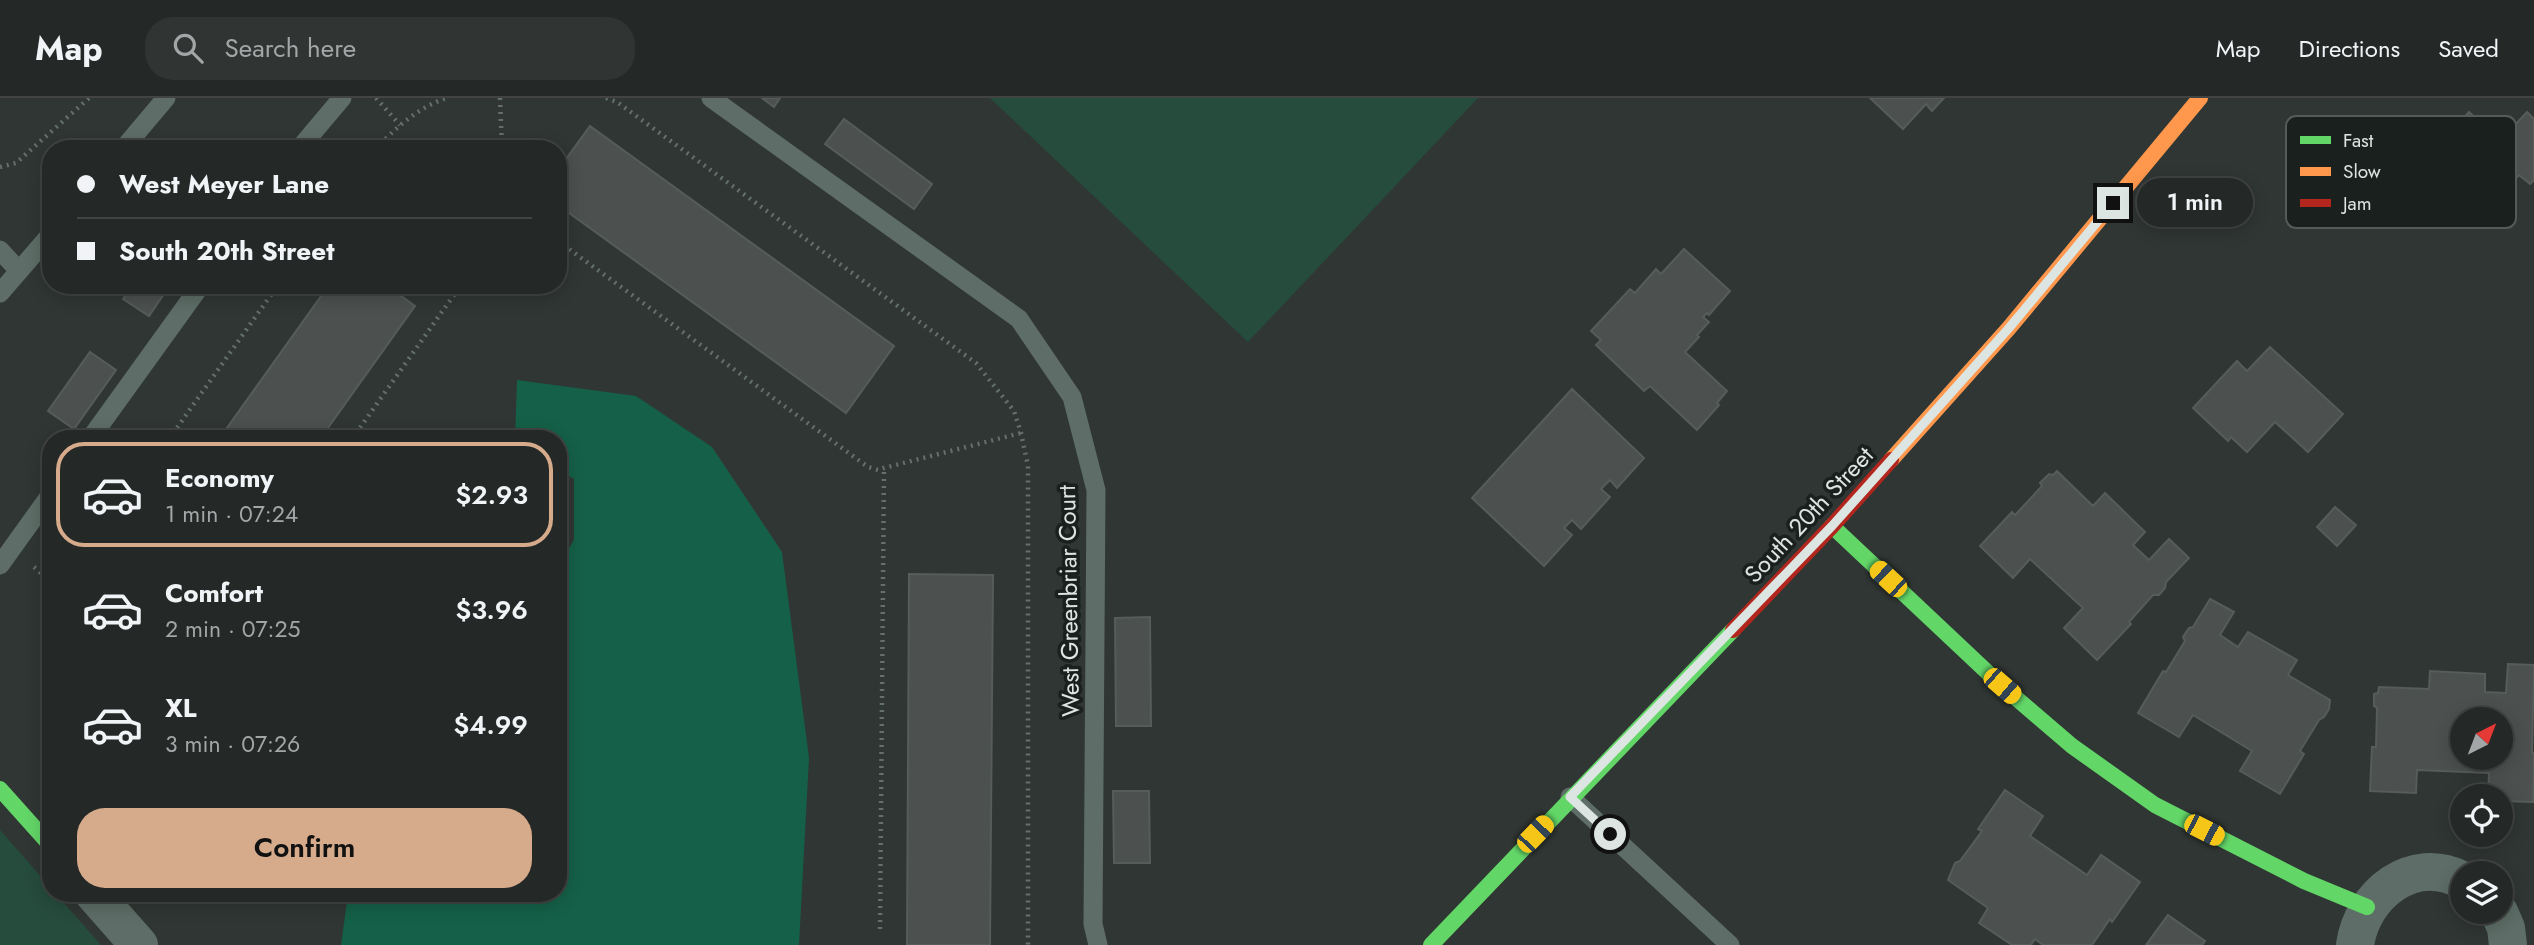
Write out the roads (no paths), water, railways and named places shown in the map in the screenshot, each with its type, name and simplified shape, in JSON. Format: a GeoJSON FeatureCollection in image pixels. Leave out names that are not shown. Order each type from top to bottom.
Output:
{"type":"FeatureCollection","features":[{"type":"Feature","properties":{"kind":"street","name":"South 20th Street"},"geometry":{"type":"LineString","coordinates":[[1431,945],[1832,526],[2009,328],[2200,98]]}},
{"type":"Feature","properties":{"kind":"street"},"geometry":{"type":"LineString","coordinates":[[1832,526],[2002,686],[2082,753],[2155,804],[2304,881],[2367,907]]}},
{"type":"Feature","properties":{"kind":"street"},"geometry":{"type":"LineString","coordinates":[[0,789],[42,836]]}},
{"type":"Feature","properties":{"kind":"street"},"geometry":{"type":"LineString","coordinates":[[2355,945],[2358,928],[2367,907],[2385,888],[2406,877],[2431,873],[2450,875]]}},
{"type":"Feature","properties":{"kind":"street"},"geometry":{"type":"LineString","coordinates":[[101,902],[139,945]]}},
{"type":"Feature","properties":{"kind":"street"},"geometry":{"type":"LineString","coordinates":[[2504,924],[2508,945]]}},
{"type":"Feature","properties":{"kind":"lane"},"geometry":{"type":"LineString","coordinates":[[131,140],[166,98]]}},
{"type":"Feature","properties":{"kind":"lane"},"geometry":{"type":"LineString","coordinates":[[307,140],[342,98]]}},
{"type":"Feature","properties":{"kind":"lane","name":"West Greenbriar Court"},"geometry":{"type":"LineString","coordinates":[[711,98],[1019,319],[1072,397],[1096,490],[1093,924],[1098,945]]}},
{"type":"Feature","properties":{"kind":"lane"},"geometry":{"type":"LineString","coordinates":[[0,293],[42,244]]}},
{"type":"Feature","properties":{"kind":"lane"},"geometry":{"type":"LineString","coordinates":[[0,250],[19,271]]}},
{"type":"Feature","properties":{"kind":"lane"},"geometry":{"type":"LineString","coordinates":[[96,430],[195,294]]}},
{"type":"Feature","properties":{"kind":"lane"},"geometry":{"type":"LineString","coordinates":[[0,565],[42,507]]}},
{"type":"Feature","properties":{"kind":"lane"},"geometry":{"type":"LineString","coordinates":[[1570,797],[1730,945]]}}]}
